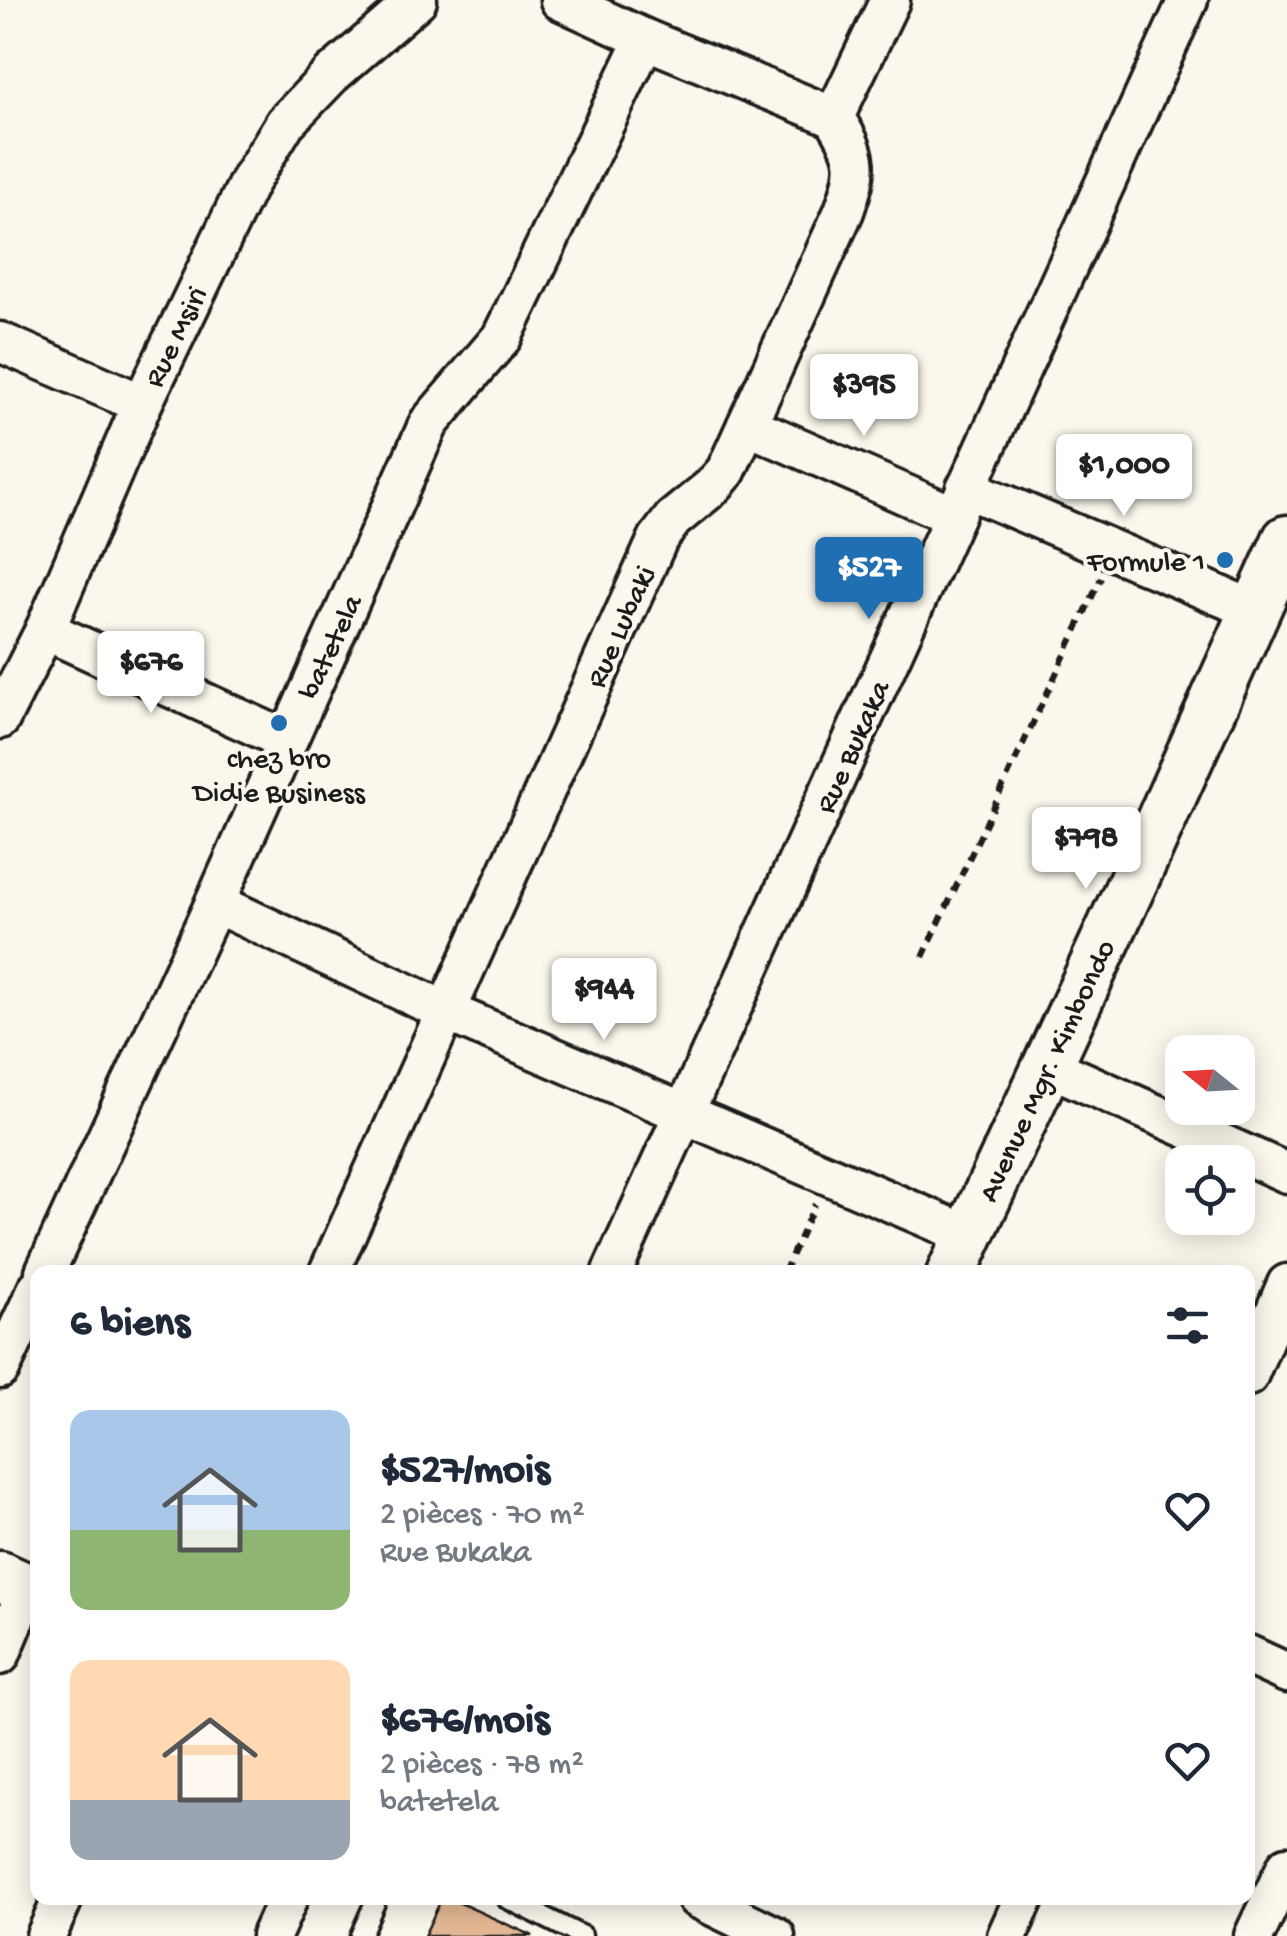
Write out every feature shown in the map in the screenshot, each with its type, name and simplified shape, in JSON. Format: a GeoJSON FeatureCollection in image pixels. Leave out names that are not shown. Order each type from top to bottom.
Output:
{"type":"FeatureCollection","features":[{"type":"Feature","properties":{"kind":"street","name":"Rue Msiri"},"geometry":{"type":"LineString","coordinates":[[0,720],[45,630],[142,404],[249,182],[286,123],[331,75],[417,0]]}},
{"type":"Feature","properties":{"kind":"street"},"geometry":{"type":"LineString","coordinates":[[560,0],[834,117],[890,0]]}},
{"type":"Feature","properties":{"kind":"street","name":"Rue Bukaka"},"geometry":{"type":"LineString","coordinates":[[615,1265],[1188,0]]}},
{"type":"Feature","properties":{"kind":"street","name":"batetela"},"geometry":{"type":"LineString","coordinates":[[48,1265],[215,904],[429,423],[502,337],[645,38]]}},
{"type":"Feature","properties":{"kind":"street","name":"Rue Lubaki"},"geometry":{"type":"LineString","coordinates":[[332,1265],[658,540],[672,518],[712,488],[726,471],[844,211],[856,175],[851,144],[834,117]]}},
{"type":"Feature","properties":{"kind":"street"},"geometry":{"type":"LineString","coordinates":[[0,342],[142,404]]}},
{"type":"Feature","properties":{"kind":"street"},"geometry":{"type":"LineString","coordinates":[[747,425],[960,502],[1114,551],[1256,611]]}},
{"type":"Feature","properties":{"kind":"street","name":"Avenue Mgr. Kimbondo"},"geometry":{"type":"LineString","coordinates":[[960,1254],[1287,540]]}},
{"type":"Feature","properties":{"kind":"street"},"geometry":{"type":"LineString","coordinates":[[45,630],[286,740]]}},
{"type":"Feature","properties":{"kind":"street"},"geometry":{"type":"LineString","coordinates":[[215,904],[446,1011],[828,1176],[960,1254]]}},
{"type":"Feature","properties":{"kind":"street"},"geometry":{"type":"LineString","coordinates":[[1048,1066],[1287,1173]]}},
{"type":"Feature","properties":{"kind":"street"},"geometry":{"type":"LineString","coordinates":[[1255,1359],[1287,1284]]}},
{"type":"Feature","properties":{"kind":"street"},"geometry":{"type":"LineString","coordinates":[[0,1370],[30,1305]]}},
{"type":"Feature","properties":{"kind":"street"},"geometry":{"type":"LineString","coordinates":[[0,1654],[22,1586]]}},
{"type":"Feature","properties":{"kind":"street"},"geometry":{"type":"LineString","coordinates":[[1255,1658],[1287,1673]]}},
{"type":"Feature","properties":{"kind":"street"},"geometry":{"type":"LineString","coordinates":[[1254,1936],[1287,1866]]}},
{"type":"Feature","properties":{"kind":"street"},"geometry":{"type":"LineString","coordinates":[[46,1936],[60,1905]]}},
{"type":"Feature","properties":{"kind":"street"},"geometry":{"type":"LineString","coordinates":[[271,1936],[285,1905]]}},
{"type":"Feature","properties":{"kind":"street"},"geometry":{"type":"LineString","coordinates":[[711,1905],[775,1936]]}},
{"type":"Feature","properties":{"kind":"street"},"geometry":{"type":"LineString","coordinates":[[1007,1936],[1021,1905]]}},
{"type":"Feature","properties":{"kind":"lane"},"geometry":{"type":"LineString","coordinates":[[360,1936],[374,1905]]}},
{"type":"Feature","properties":{"kind":"lane"},"geometry":{"type":"LineString","coordinates":[[520,1905],[582,1936]]}},
{"type":"Feature","properties":{"kind":"path"},"geometry":{"type":"LineString","coordinates":[[923,957],[1114,551]]}},
{"type":"Feature","properties":{"kind":"path"},"geometry":{"type":"LineString","coordinates":[[787,1265],[828,1176]]}},
{"type":"Feature","properties":{"kind":"building"},"geometry":{"type":"Polygon","coordinates":[[[439,1905],[464,1905],[533,1936],[424,1936],[439,1905]]]}},
{"type":"Feature","properties":{"kind":"place","name":"Formule 1"},"geometry":{"type":"Point","coordinates":[1225,560]}},
{"type":"Feature","properties":{"kind":"place","name":"chez bro Didie Business"},"geometry":{"type":"Point","coordinates":[279,723]}}]}
